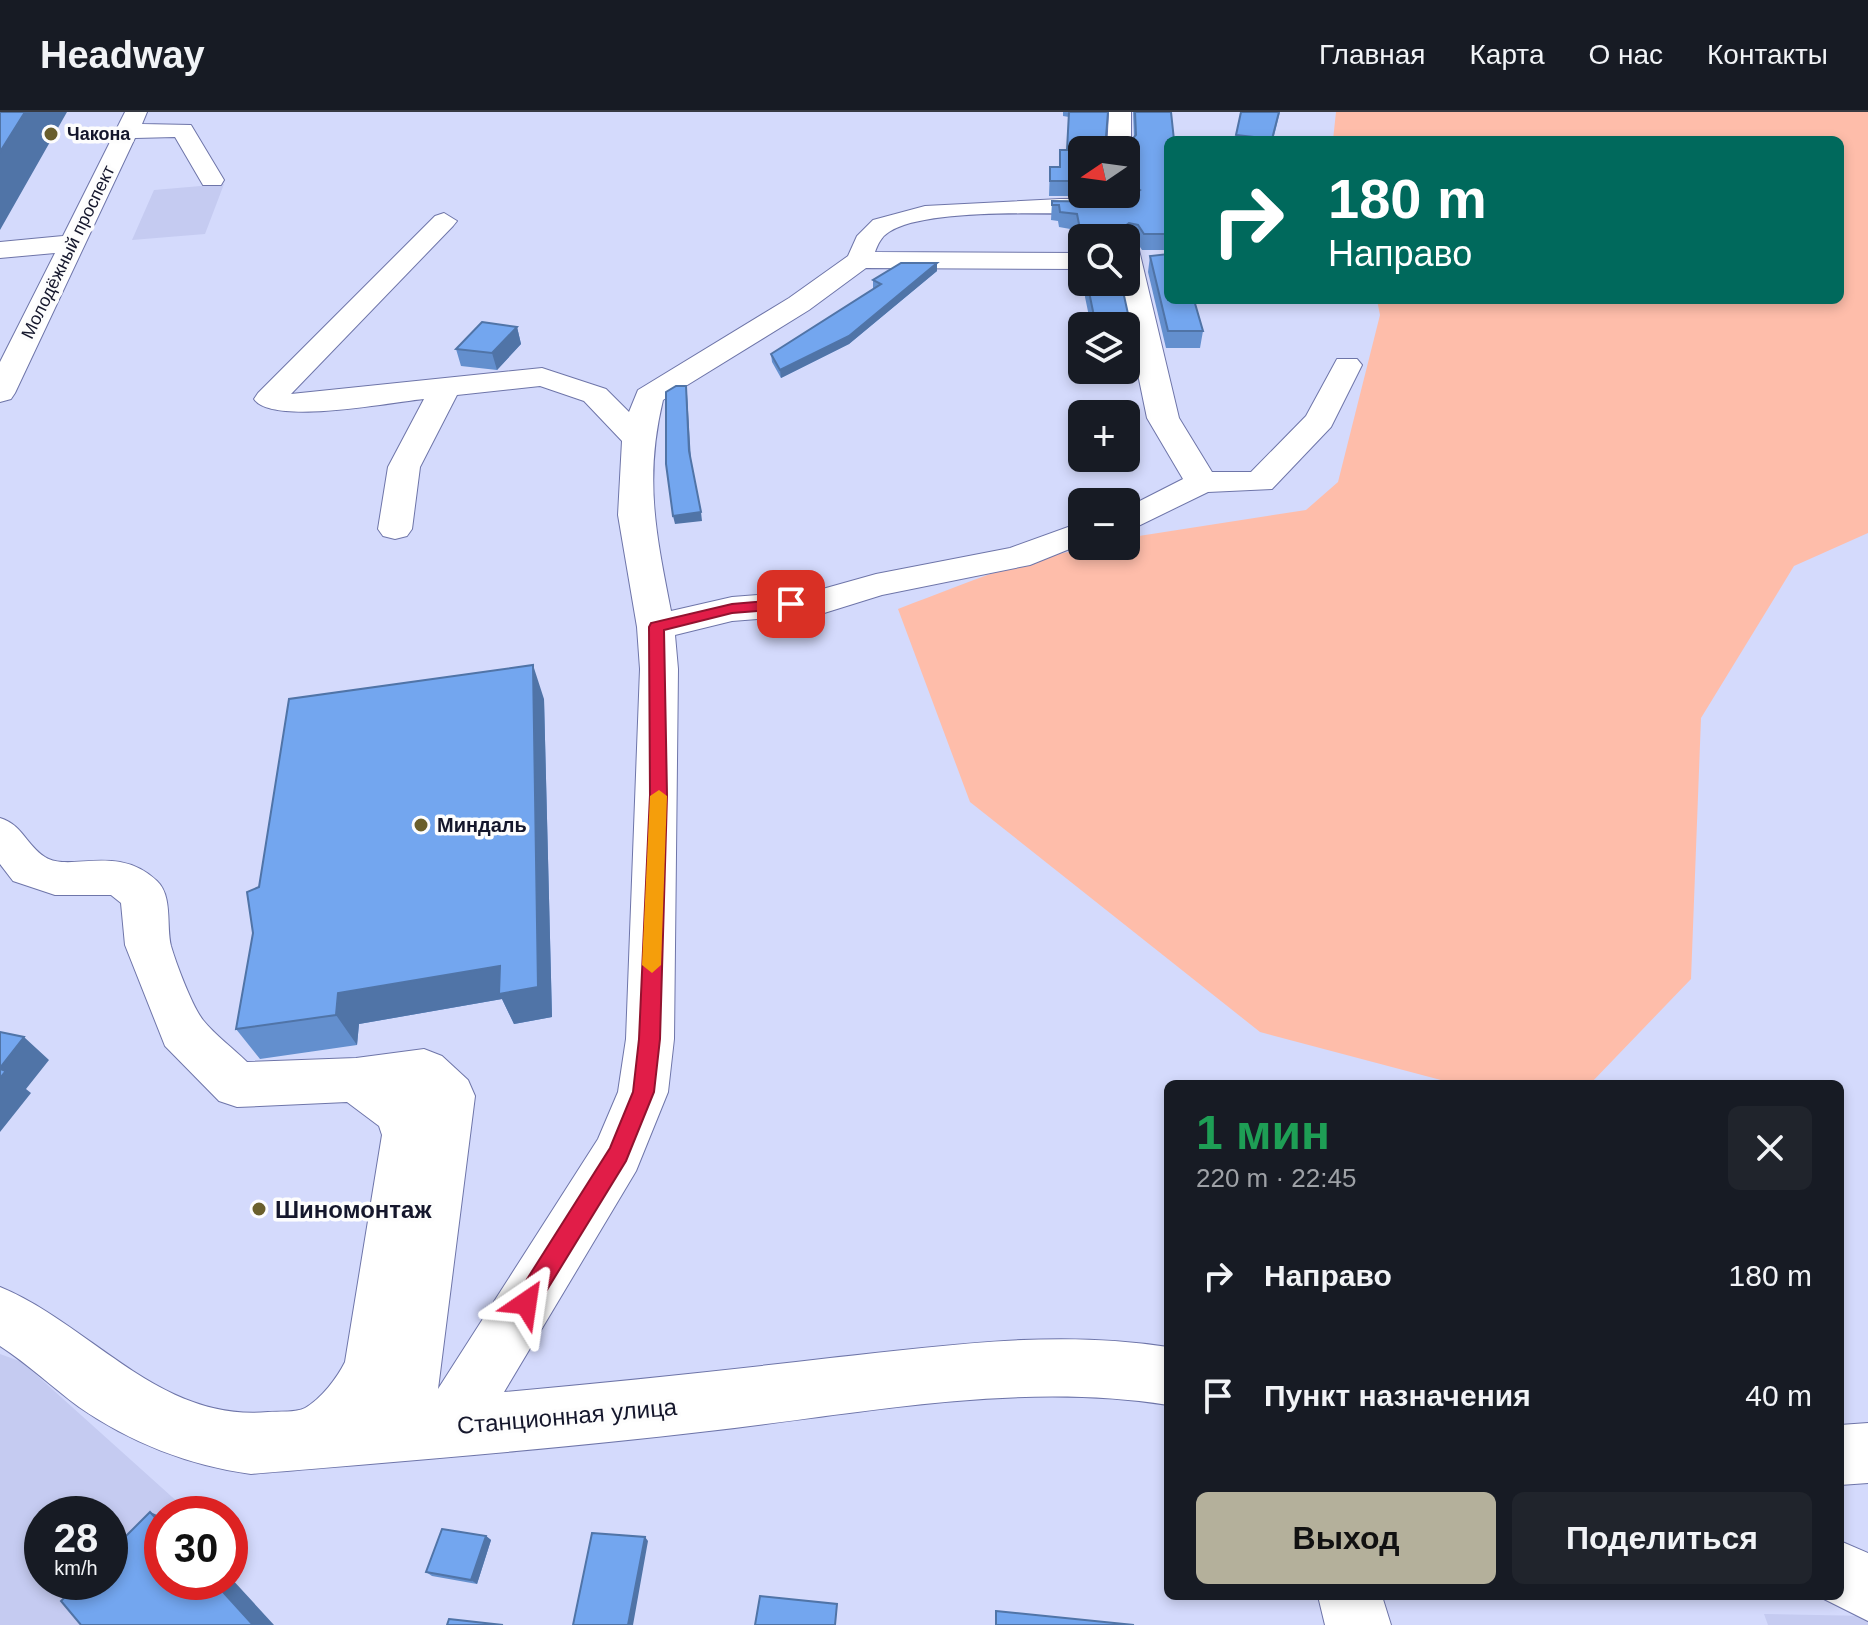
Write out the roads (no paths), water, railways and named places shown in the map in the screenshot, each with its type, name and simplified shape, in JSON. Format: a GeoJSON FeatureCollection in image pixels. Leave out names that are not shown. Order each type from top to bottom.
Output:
{"type":"FeatureCollection","features":[{"type":"Feature","properties":{"kind":"street"},"geometry":{"type":"LineString","coordinates":[[1119,136],[1120,112]]}},
{"type":"Feature","properties":{"kind":"street"},"geometry":{"type":"LineString","coordinates":[[131,122],[183,130],[212,180]]}},
{"type":"Feature","properties":{"kind":"street","name":"Молодёжный проспект"},"geometry":{"type":"LineString","coordinates":[[0,393],[131,122]]}},
{"type":"Feature","properties":{"kind":"street"},"geometry":{"type":"LineString","coordinates":[[860,260],[866,238],[883,224],[923,215],[1068,205]]}},
{"type":"Feature","properties":{"kind":"street"},"geometry":{"type":"LineString","coordinates":[[444,221],[269,399],[286,404],[444,390],[542,377],[595,395],[638,439]]}},
{"type":"Feature","properties":{"kind":"street"},"geometry":{"type":"LineString","coordinates":[[0,250],[72,243]]}},
{"type":"Feature","properties":{"kind":"street"},"geometry":{"type":"LineString","coordinates":[[426,1429],[618,1154],[643,1092],[650,1039],[659,795],[656,627],[635,515],[638,439],[649,396],[787,312],[860,260],[1068,261]]}},
{"type":"Feature","properties":{"kind":"street"},"geometry":{"type":"LineString","coordinates":[[1140,284],[1163,418],[1202,482]]}},
{"type":"Feature","properties":{"kind":"street"},"geometry":{"type":"LineString","coordinates":[[1140,515],[1202,482],[1260,482],[1320,420],[1347,365]]}},
{"type":"Feature","properties":{"kind":"street"},"geometry":{"type":"LineString","coordinates":[[395,529],[404,467],[444,390]]}},
{"type":"Feature","properties":{"kind":"street"},"geometry":{"type":"LineString","coordinates":[[656,627],[732,609],[821,602],[876,585],[1018,557],[1068,537]]}},
{"type":"Feature","properties":{"kind":"street"},"geometry":{"type":"LineString","coordinates":[[0,834],[29,869],[55,878],[102,876],[123,880],[143,895],[148,945],[182,1031],[237,1085],[356,1080],[424,1071],[450,1096],[426,1429]]}},
{"type":"Feature","properties":{"kind":"street"},"geometry":{"type":"LineString","coordinates":[[315,1440],[358,1398],[373,1368],[408,1135],[398,1111],[356,1080]]}},
{"type":"Feature","properties":{"kind":"street","name":"Станционная улица"},"geometry":{"type":"LineString","coordinates":[[0,1315],[26,1328],[111,1393],[175,1427],[224,1441],[251,1444],[648,1409],[1010,1367],[1136,1371],[1164,1375]]}},
{"type":"Feature","properties":{"kind":"street"},"geometry":{"type":"LineString","coordinates":[[1844,1455],[1868,1453]]}},
{"type":"Feature","properties":{"kind":"street"},"geometry":{"type":"LineString","coordinates":[[1351,1600],[1358,1625]]}},
{"type":"Feature","properties":{"kind":"place","name":"Чакона"},"geometry":{"type":"Point","coordinates":[51,134]}},
{"type":"Feature","properties":{"kind":"place","name":"Миндаль"},"geometry":{"type":"Point","coordinates":[421,825]}},
{"type":"Feature","properties":{"kind":"place","name":"Шиномонтаж"},"geometry":{"type":"Point","coordinates":[259,1209]}}]}
